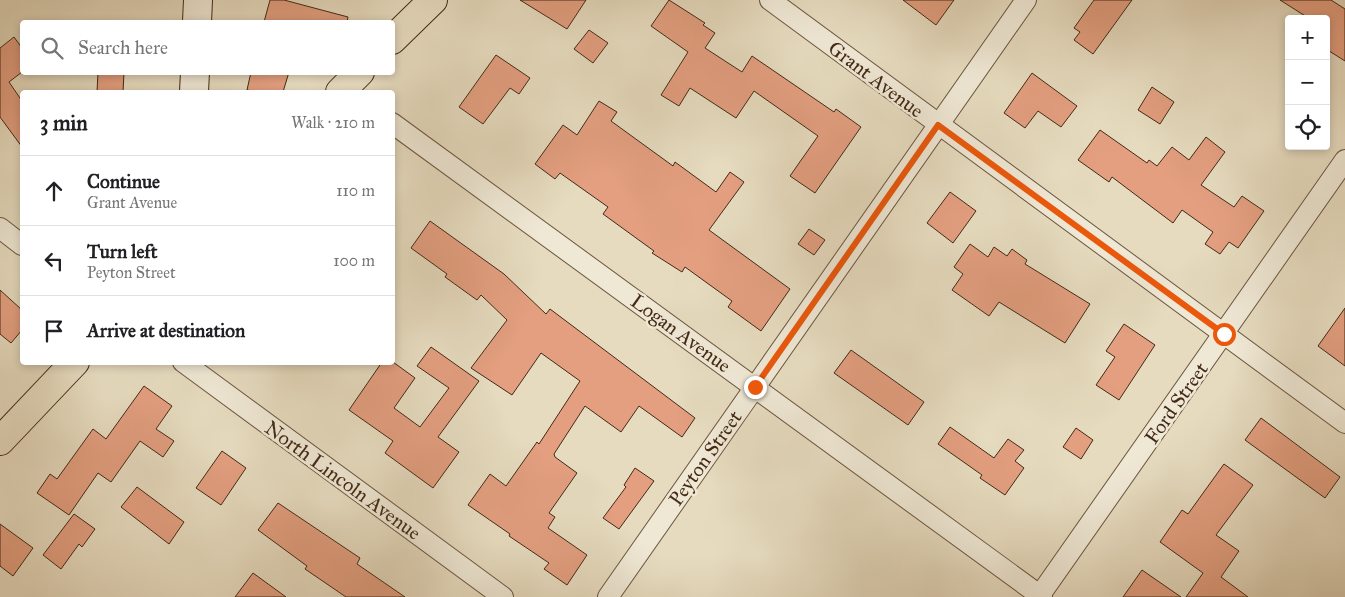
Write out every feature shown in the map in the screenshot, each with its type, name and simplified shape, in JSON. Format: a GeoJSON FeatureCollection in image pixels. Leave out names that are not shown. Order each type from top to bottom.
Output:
{"type":"FeatureCollection","features":[{"type":"Feature","properties":{"kind":"main road"},"geometry":{"type":"LineString","coordinates":[[197,20],[198,0]]}},
{"type":"Feature","properties":{"kind":"main road"},"geometry":{"type":"LineString","coordinates":[[395,37],[433,0]]}},
{"type":"Feature","properties":{"kind":"main road"},"geometry":{"type":"LineString","coordinates":[[194,90],[195,75]]}},
{"type":"Feature","properties":{"kind":"main road"},"geometry":{"type":"LineString","coordinates":[[0,441],[72,365]]}},
{"type":"Feature","properties":{"kind":"street","name":"Grant Avenue"},"geometry":{"type":"LineString","coordinates":[[770,0],[1345,424]]}},
{"type":"Feature","properties":{"kind":"street","name":"Peyton Street"},"geometry":{"type":"LineString","coordinates":[[608,597],[1026,0]]}},
{"type":"Feature","properties":{"kind":"street","name":"Logan Avenue"},"geometry":{"type":"LineString","coordinates":[[395,125],[1041,596]]}},
{"type":"Feature","properties":{"kind":"street","name":"Ford Street"},"geometry":{"type":"LineString","coordinates":[[1041,596],[1345,160]]}},
{"type":"Feature","properties":{"kind":"street"},"geometry":{"type":"LineString","coordinates":[[0,228],[20,243]]}},
{"type":"Feature","properties":{"kind":"street","name":"North Lincoln Avenue"},"geometry":{"type":"LineString","coordinates":[[187,365],[503,597]]}},
{"type":"Feature","properties":{"kind":"building"},"geometry":{"type":"Polygon","coordinates":[[[270,0],[284,0],[348,17],[347,20],[265,20],[270,0]]]}},
{"type":"Feature","properties":{"kind":"building"},"geometry":{"type":"Polygon","coordinates":[[[520,0],[586,0],[567,29],[520,0]]]}},
{"type":"Feature","properties":{"kind":"building"},"geometry":{"type":"Polygon","coordinates":[[[669,0],[705,23],[703,25],[715,33],[705,48],[742,72],[752,56],[834,112],[836,109],[861,127],[815,193],[790,176],[818,136],[754,91],[736,118],[690,88],[679,106],[661,95],[688,52],[651,26],[669,0]]]}},
{"type":"Feature","properties":{"kind":"building"},"geometry":{"type":"Polygon","coordinates":[[[903,0],[954,0],[936,25],[903,0]]]}},
{"type":"Feature","properties":{"kind":"building"},"geometry":{"type":"Polygon","coordinates":[[[1094,0],[1132,0],[1093,54],[1074,40],[1080,32],[1074,28],[1094,0]]]}},
{"type":"Feature","properties":{"kind":"building"},"geometry":{"type":"Polygon","coordinates":[[[1280,0],[1331,0],[1345,9],[1345,61],[1330,52],[1330,15],[1304,15],[1280,0]]]}},
{"type":"Feature","properties":{"kind":"building"},"geometry":{"type":"Polygon","coordinates":[[[589,30],[608,43],[593,63],[574,49],[589,30]]]}},
{"type":"Feature","properties":{"kind":"building"},"geometry":{"type":"Polygon","coordinates":[[[14,37],[20,45],[20,74],[9,82],[20,98],[20,144],[0,117],[0,48],[14,37]]]}},
{"type":"Feature","properties":{"kind":"building"},"geometry":{"type":"Polygon","coordinates":[[[496,55],[530,78],[519,94],[510,88],[483,124],[459,107],[496,55]]]}},
{"type":"Feature","properties":{"kind":"building"},"geometry":{"type":"Polygon","coordinates":[[[1032,73],[1077,106],[1061,127],[1038,111],[1025,128],[1004,113],[1032,73]]]}},
{"type":"Feature","properties":{"kind":"building"},"geometry":{"type":"Polygon","coordinates":[[[98,75],[124,75],[123,90],[97,90],[98,75]]]}},
{"type":"Feature","properties":{"kind":"building"},"geometry":{"type":"Polygon","coordinates":[[[250,75],[288,75],[284,90],[247,90],[250,75]]]}},
{"type":"Feature","properties":{"kind":"building"},"geometry":{"type":"Polygon","coordinates":[[[1152,87],[1174,102],[1160,124],[1138,110],[1152,87]]]}},
{"type":"Feature","properties":{"kind":"building"},"geometry":{"type":"Polygon","coordinates":[[[599,101],[617,112],[611,121],[673,166],[675,162],[716,192],[730,172],[744,182],[709,230],[790,289],[761,331],[728,307],[732,301],[685,267],[682,272],[652,253],[654,251],[603,214],[608,207],[560,173],[555,179],[535,164],[563,125],[577,135],[599,101]]]}},
{"type":"Feature","properties":{"kind":"building"},"geometry":{"type":"Polygon","coordinates":[[[1100,130],[1147,163],[1149,160],[1157,166],[1172,147],[1189,160],[1206,137],[1225,152],[1201,185],[1234,207],[1242,196],[1264,211],[1238,248],[1229,242],[1220,254],[1205,244],[1213,232],[1182,210],[1173,223],[1112,177],[1109,182],[1078,160],[1100,130]]]}},
{"type":"Feature","properties":{"kind":"building"},"geometry":{"type":"Polygon","coordinates":[[[950,192],[976,211],[953,243],[927,223],[950,192]]]}},
{"type":"Feature","properties":{"kind":"building"},"geometry":{"type":"Polygon","coordinates":[[[430,221],[504,274],[546,314],[550,309],[695,418],[682,437],[639,406],[621,432],[585,406],[554,454],[555,457],[577,473],[549,513],[555,517],[548,528],[587,555],[567,585],[544,569],[549,563],[468,505],[490,474],[506,486],[537,442],[539,444],[580,381],[541,353],[512,395],[471,368],[507,320],[481,295],[477,300],[445,277],[447,274],[411,248],[430,221]]]}},
{"type":"Feature","properties":{"kind":"building"},"geometry":{"type":"Polygon","coordinates":[[[809,229],[825,240],[814,255],[798,244],[809,229]]]}},
{"type":"Feature","properties":{"kind":"building"},"geometry":{"type":"Polygon","coordinates":[[[970,244],[988,257],[994,247],[1007,256],[1012,249],[1027,260],[1025,264],[1090,304],[1065,343],[999,302],[989,316],[952,290],[963,274],[954,267],[970,244]]]}},
{"type":"Feature","properties":{"kind":"building"},"geometry":{"type":"Polygon","coordinates":[[[0,290],[20,308],[20,332],[11,343],[0,334],[0,290]]]}},
{"type":"Feature","properties":{"kind":"building"},"geometry":{"type":"Polygon","coordinates":[[[1345,308],[1345,366],[1318,346],[1345,308]]]}},
{"type":"Feature","properties":{"kind":"building"},"geometry":{"type":"Polygon","coordinates":[[[1124,324],[1155,345],[1119,400],[1096,385],[1115,357],[1106,351],[1124,324]]]}},
{"type":"Feature","properties":{"kind":"building"},"geometry":{"type":"Polygon","coordinates":[[[431,347],[479,381],[438,437],[459,452],[433,488],[385,453],[393,441],[349,410],[380,365],[395,365],[395,363],[415,378],[394,408],[420,427],[449,388],[417,366],[431,347]]]}},
{"type":"Feature","properties":{"kind":"building"},"geometry":{"type":"Polygon","coordinates":[[[851,350],[924,402],[908,425],[834,373],[851,350]]]}},
{"type":"Feature","properties":{"kind":"building"},"geometry":{"type":"Polygon","coordinates":[[[144,386],[172,406],[156,429],[174,441],[163,457],[140,441],[111,482],[98,473],[69,515],[37,493],[50,474],[57,479],[93,429],[106,439],[144,386]]]}},
{"type":"Feature","properties":{"kind":"building"},"geometry":{"type":"Polygon","coordinates":[[[1261,418],[1340,477],[1325,498],[1245,440],[1261,418]]]}},
{"type":"Feature","properties":{"kind":"building"},"geometry":{"type":"Polygon","coordinates":[[[950,427],[994,458],[1008,439],[1024,450],[1015,461],[1024,468],[1005,495],[980,478],[982,475],[938,444],[950,427]]]}},
{"type":"Feature","properties":{"kind":"building"},"geometry":{"type":"Polygon","coordinates":[[[1076,428],[1093,440],[1081,459],[1063,447],[1076,428]]]}},
{"type":"Feature","properties":{"kind":"building"},"geometry":{"type":"Polygon","coordinates":[[[222,451],[246,468],[221,505],[196,488],[222,451]]]}},
{"type":"Feature","properties":{"kind":"building"},"geometry":{"type":"Polygon","coordinates":[[[1224,464],[1253,485],[1216,535],[1239,551],[1221,577],[1248,597],[1186,597],[1203,573],[1160,542],[1182,510],[1188,514],[1224,464]]]}},
{"type":"Feature","properties":{"kind":"building"},"geometry":{"type":"Polygon","coordinates":[[[635,468],[654,481],[619,529],[603,518],[626,487],[624,485],[635,468]]]}},
{"type":"Feature","properties":{"kind":"building"},"geometry":{"type":"Polygon","coordinates":[[[137,487],[184,522],[169,544],[121,507],[137,487]]]}},
{"type":"Feature","properties":{"kind":"building"},"geometry":{"type":"Polygon","coordinates":[[[278,503],[360,558],[357,564],[405,597],[346,597],[305,569],[307,566],[258,530],[278,503]]]}},
{"type":"Feature","properties":{"kind":"building"},"geometry":{"type":"Polygon","coordinates":[[[74,514],[95,529],[82,547],[79,544],[61,569],[43,555],[74,514]]]}},
{"type":"Feature","properties":{"kind":"building"},"geometry":{"type":"Polygon","coordinates":[[[0,524],[33,548],[13,576],[0,566],[0,524]]]}},
{"type":"Feature","properties":{"kind":"building"},"geometry":{"type":"Polygon","coordinates":[[[1142,570],[1181,597],[1123,597],[1142,570]]]}},
{"type":"Feature","properties":{"kind":"building"},"geometry":{"type":"Polygon","coordinates":[[[253,573],[286,597],[235,597],[253,573]]]}},
{"type":"Feature","properties":{"kind":"route"},"geometry":{"type":"LineString","coordinates":[[755,387],[938,125],[1224,334]]}}]}
